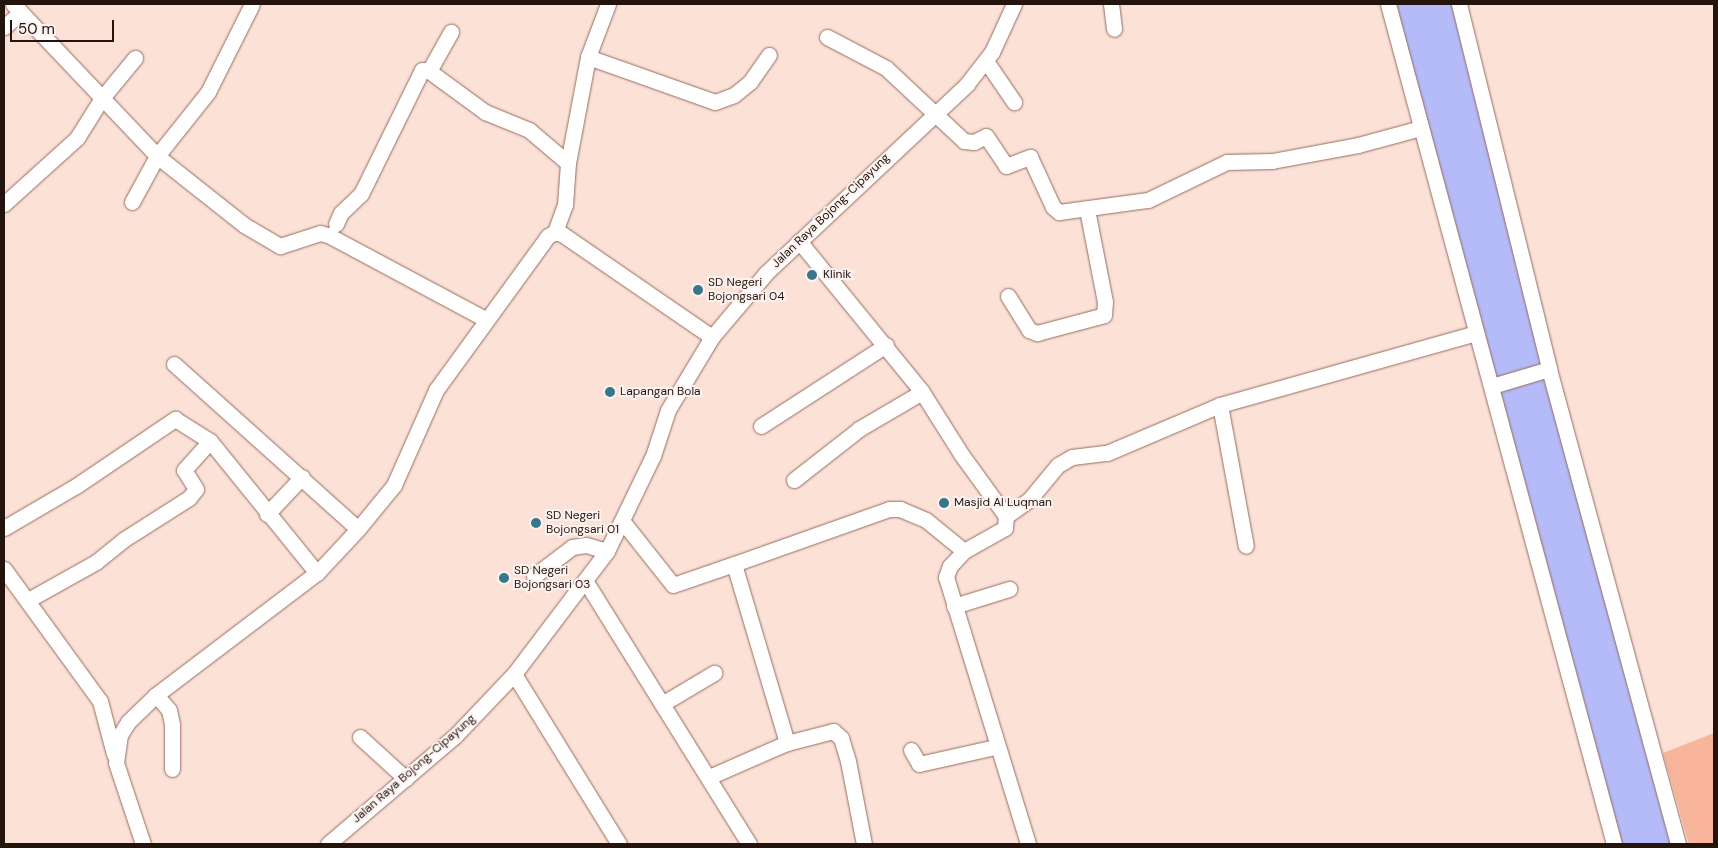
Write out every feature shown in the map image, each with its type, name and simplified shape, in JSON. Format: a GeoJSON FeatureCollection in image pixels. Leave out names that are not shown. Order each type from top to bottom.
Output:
{"type":"FeatureCollection","features":[{"type":"Feature","properties":{"kind":"street"},"geometry":{"type":"LineString","coordinates":[[132,202],[157,156],[208,92],[252,4]]}},
{"type":"Feature","properties":{"kind":"street"},"geometry":{"type":"LineString","coordinates":[[116,763],[120,735],[128,722],[156,695],[317,573],[358,529],[394,485],[436,390],[548,236],[555,232],[565,205],[568,163],[588,57],[608,4]]}},
{"type":"Feature","properties":{"kind":"street","name":"Jalan Raya Bojong-Cipayung"},"geometry":{"type":"LineString","coordinates":[[328,844],[454,736],[514,674],[586,582],[607,551],[623,522],[653,456],[668,410],[712,337],[752,288],[799,241],[967,84],[986,61],[1014,4]]}},
{"type":"Feature","properties":{"kind":"street"},"geometry":{"type":"LineString","coordinates":[[1112,4],[1114,28]]}},
{"type":"Feature","properties":{"kind":"street"},"geometry":{"type":"LineString","coordinates":[[1388,4],[1476,333],[1496,385],[1614,844]]}},
{"type":"Feature","properties":{"kind":"street"},"geometry":{"type":"LineString","coordinates":[[1459,4],[1545,370],[1678,844]]}},
{"type":"Feature","properties":{"kind":"street"},"geometry":{"type":"LineString","coordinates":[[4,27],[16,8],[67,58],[157,156],[272,244],[287,245],[313,235],[328,235],[487,320]]}},
{"type":"Feature","properties":{"kind":"street"},"geometry":{"type":"LineString","coordinates":[[429,71],[451,32]]}},
{"type":"Feature","properties":{"kind":"street"},"geometry":{"type":"LineString","coordinates":[[827,37],[886,68],[936,112],[964,140],[974,142],[986,136],[1006,166],[1030,157],[1056,210],[1087,209],[1161,195],[1227,162],[1272,161],[1358,145],[1421,128]]}},
{"type":"Feature","properties":{"kind":"street"},"geometry":{"type":"LineString","coordinates":[[588,57],[716,102],[734,95],[750,82],[769,55]]}},
{"type":"Feature","properties":{"kind":"street"},"geometry":{"type":"LineString","coordinates":[[4,204],[71,144],[102,98],[135,58]]}},
{"type":"Feature","properties":{"kind":"street"},"geometry":{"type":"LineString","coordinates":[[986,61],[1014,102]]}},
{"type":"Feature","properties":{"kind":"street"},"geometry":{"type":"LineString","coordinates":[[336,224],[341,213],[361,194],[418,74],[422,70],[429,71],[485,112],[529,130],[568,163]]}},
{"type":"Feature","properties":{"kind":"street"},"geometry":{"type":"LineString","coordinates":[[1008,296],[1029,330],[1037,333],[1104,315],[1105,302],[1087,209]]}},
{"type":"Feature","properties":{"kind":"street"},"geometry":{"type":"LineString","coordinates":[[555,232],[712,337]]}},
{"type":"Feature","properties":{"kind":"street"},"geometry":{"type":"LineString","coordinates":[[799,241],[886,345],[922,392],[961,454],[1006,516],[1007,524],[1000,532],[964,551],[946,573],[995,746],[1028,844]]}},
{"type":"Feature","properties":{"kind":"street"},"geometry":{"type":"LineString","coordinates":[[1006,516],[1033,497],[1066,460],[1079,455],[1107,453],[1220,405],[1476,333]]}},
{"type":"Feature","properties":{"kind":"street"},"geometry":{"type":"LineString","coordinates":[[761,426],[886,345]]}},
{"type":"Feature","properties":{"kind":"street"},"geometry":{"type":"LineString","coordinates":[[174,364],[358,529]]}},
{"type":"Feature","properties":{"kind":"street"},"geometry":{"type":"LineString","coordinates":[[1496,385],[1545,370]]}},
{"type":"Feature","properties":{"kind":"street"},"geometry":{"type":"LineString","coordinates":[[794,480],[859,429],[922,392]]}},
{"type":"Feature","properties":{"kind":"street"},"geometry":{"type":"LineString","coordinates":[[1220,405],[1246,546]]}},
{"type":"Feature","properties":{"kind":"street"},"geometry":{"type":"LineString","coordinates":[[4,528],[76,486],[172,419],[210,441],[267,514],[317,573]]}},
{"type":"Feature","properties":{"kind":"street"},"geometry":{"type":"LineString","coordinates":[[28,600],[96,562],[123,540],[190,498],[196,489],[184,470],[210,441]]}},
{"type":"Feature","properties":{"kind":"street"},"geometry":{"type":"LineString","coordinates":[[267,514],[302,478]]}},
{"type":"Feature","properties":{"kind":"street"},"geometry":{"type":"LineString","coordinates":[[623,522],[673,585],[889,509],[900,509],[926,520],[964,551]]}},
{"type":"Feature","properties":{"kind":"street"},"geometry":{"type":"LineString","coordinates":[[534,576],[572,547],[586,545],[607,551]]}},
{"type":"Feature","properties":{"kind":"street"},"geometry":{"type":"LineString","coordinates":[[734,564],[787,743]]}},
{"type":"Feature","properties":{"kind":"street"},"geometry":{"type":"LineString","coordinates":[[4,569],[100,701],[116,763],[143,844]]}},
{"type":"Feature","properties":{"kind":"street"},"geometry":{"type":"LineString","coordinates":[[586,582],[709,776],[749,844]]}},
{"type":"Feature","properties":{"kind":"street"},"geometry":{"type":"LineString","coordinates":[[954,606],[1009,588]]}},
{"type":"Feature","properties":{"kind":"street"},"geometry":{"type":"LineString","coordinates":[[662,704],[714,673]]}},
{"type":"Feature","properties":{"kind":"street"},"geometry":{"type":"LineString","coordinates":[[514,674],[619,844]]}},
{"type":"Feature","properties":{"kind":"street"},"geometry":{"type":"LineString","coordinates":[[156,695],[169,710],[172,724],[172,769]]}},
{"type":"Feature","properties":{"kind":"street"},"geometry":{"type":"LineString","coordinates":[[709,776],[787,743],[829,731],[839,734],[848,761],[864,844]]}},
{"type":"Feature","properties":{"kind":"street"},"geometry":{"type":"LineString","coordinates":[[360,737],[406,779]]}},
{"type":"Feature","properties":{"kind":"street"},"geometry":{"type":"LineString","coordinates":[[911,750],[919,764],[995,746]]}},
{"type":"Feature","properties":{"kind":"shaded area"},"geometry":{"type":"Polygon","coordinates":[[[1714,733],[1714,844],[1689,844],[1663,753],[1714,733]]]}},
{"type":"Feature","properties":{"kind":"water"},"geometry":{"type":"Polygon","coordinates":[[[1388,4],[1459,4],[1677,844],[1613,844],[1388,4]]]}},
{"type":"Feature","properties":{"kind":"place","name":"Klinik"},"geometry":{"type":"Point","coordinates":[812,275]}},
{"type":"Feature","properties":{"kind":"place","name":"SD Negeri Bojongsari 04"},"geometry":{"type":"Point","coordinates":[698,290]}},
{"type":"Feature","properties":{"kind":"place","name":"Lapangan Bola"},"geometry":{"type":"Point","coordinates":[610,392]}},
{"type":"Feature","properties":{"kind":"place","name":"Masjid Al Luqman"},"geometry":{"type":"Point","coordinates":[944,503]}},
{"type":"Feature","properties":{"kind":"place","name":"SD Negeri Bojongsari 01"},"geometry":{"type":"Point","coordinates":[536,523]}},
{"type":"Feature","properties":{"kind":"place","name":"SD Negeri Bojongsari 03"},"geometry":{"type":"Point","coordinates":[504,578]}}]}
